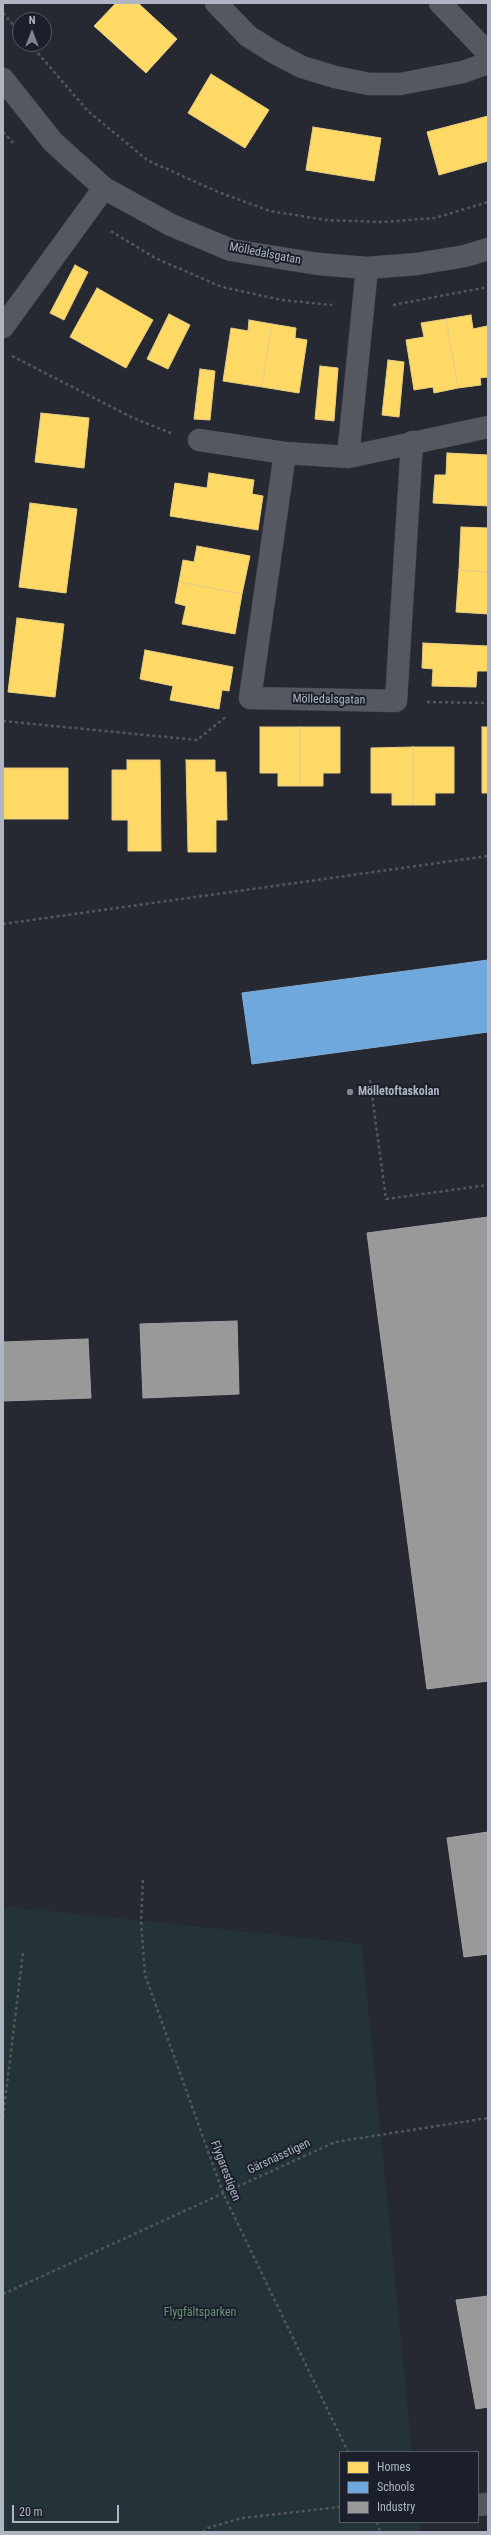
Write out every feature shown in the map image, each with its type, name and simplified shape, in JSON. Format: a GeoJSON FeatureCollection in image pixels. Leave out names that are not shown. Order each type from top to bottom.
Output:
{"type":"FeatureCollection","features":[{"type":"Feature","properties":{"kind":"street"},"geometry":{"type":"LineString","coordinates":[[216,3],[248,36],[275,53],[302,67],[335,77],[369,84],[400,84],[463,72],[488,63]]}},
{"type":"Feature","properties":{"kind":"street"},"geometry":{"type":"LineString","coordinates":[[440,3],[488,53]]}},
{"type":"Feature","properties":{"kind":"street","name":"Mölledalsgatan"},"geometry":{"type":"LineString","coordinates":[[3,79],[53,142],[104,188],[171,225],[231,250],[318,264],[367,268],[417,264],[465,256],[488,249]]}},
{"type":"Feature","properties":{"kind":"street"},"geometry":{"type":"LineString","coordinates":[[3,327],[104,188]]}},
{"type":"Feature","properties":{"kind":"street"},"geometry":{"type":"LineString","coordinates":[[348,458],[367,268]]}},
{"type":"Feature","properties":{"kind":"street"},"geometry":{"type":"LineString","coordinates":[[199,440],[285,453],[348,458],[412,442],[488,427]]}},
{"type":"Feature","properties":{"kind":"street"},"geometry":{"type":"LineString","coordinates":[[396,701],[412,442]]}},
{"type":"Feature","properties":{"kind":"street"},"geometry":{"type":"LineString","coordinates":[[250,698],[285,453]]}},
{"type":"Feature","properties":{"kind":"street","name":"Mölledalsgatan"},"geometry":{"type":"LineString","coordinates":[[250,698],[396,701]]}},
{"type":"Feature","properties":{"kind":"path"},"geometry":{"type":"LineString","coordinates":[[3,13],[12,24]]}},
{"type":"Feature","properties":{"kind":"path"},"geometry":{"type":"LineString","coordinates":[[37,52],[88,111],[147,160],[218,192],[270,211],[326,220],[383,222],[435,218],[488,202]]}},
{"type":"Feature","properties":{"kind":"path"},"geometry":{"type":"LineString","coordinates":[[10,354],[133,418],[169,433],[199,440]]}},
{"type":"Feature","properties":{"kind":"path"},"geometry":{"type":"LineString","coordinates":[[3,722],[197,740],[250,698]]}},
{"type":"Feature","properties":{"kind":"path"},"geometry":{"type":"LineString","coordinates":[[396,701],[488,703]]}},
{"type":"Feature","properties":{"kind":"path"},"geometry":{"type":"LineString","coordinates":[[3,924],[488,856]]}},
{"type":"Feature","properties":{"kind":"path"},"geometry":{"type":"LineString","coordinates":[[370,1080],[386,1199],[488,1185]]}},
{"type":"Feature","properties":{"kind":"path","name":"Flygarestigen"},"geometry":{"type":"LineString","coordinates":[[143,1880],[141,1921],[145,1975],[223,2194],[348,2451]]}},
{"type":"Feature","properties":{"kind":"path"},"geometry":{"type":"LineString","coordinates":[[3,2117],[23,1953]]}},
{"type":"Feature","properties":{"kind":"path","name":"Gärsnässtigen"},"geometry":{"type":"LineString","coordinates":[[3,2294],[335,2142],[488,2118]]}},
{"type":"Feature","properties":{"kind":"path"},"geometry":{"type":"LineString","coordinates":[[203,2532],[208,2528],[242,2518],[339,2506]]}},
{"type":"Feature","properties":{"kind":"green space","name":"Flygfältsparken"},"geometry":{"type":"Polygon","coordinates":[[[3,1906],[362,1944],[412,2451],[339,2451],[339,2523],[420,2523],[421,2532],[3,2532],[3,1906]]]}},
{"type":"Feature","properties":{"kind":"building: Homes"},"geometry":{"type":"Polygon","coordinates":[[[116,3],[138,3],[177,39],[146,73],[94,26],[116,3]]]}},
{"type":"Feature","properties":{"kind":"building: Homes"},"geometry":{"type":"Polygon","coordinates":[[[211,74],[269,110],[245,148],[188,113],[211,74]]]}},
{"type":"Feature","properties":{"kind":"building: Homes"},"geometry":{"type":"Polygon","coordinates":[[[488,116],[488,161],[439,175],[427,132],[488,116]]]}},
{"type":"Feature","properties":{"kind":"building: Homes"},"geometry":{"type":"Polygon","coordinates":[[[313,127],[381,138],[374,181],[306,170],[313,127]]]}},
{"type":"Feature","properties":{"kind":"building: Homes"},"geometry":{"type":"Polygon","coordinates":[[[75,265],[88,272],[64,320],[50,313],[75,265]]]}},
{"type":"Feature","properties":{"kind":"building: Homes"},"geometry":{"type":"Polygon","coordinates":[[[97,288],[153,320],[126,368],[70,337],[97,288]]]}},
{"type":"Feature","properties":{"kind":"building: Homes"},"geometry":{"type":"Polygon","coordinates":[[[169,314],[190,325],[168,369],[147,359],[169,314]]]}},
{"type":"Feature","properties":{"kind":"building: Homes"},"geometry":{"type":"Polygon","coordinates":[[[471,315],[473,329],[487,326],[488,377],[480,378],[481,385],[458,388],[446,319],[471,315]]]}},
{"type":"Feature","properties":{"kind":"building: Homes"},"geometry":{"type":"Polygon","coordinates":[[[446,319],[458,388],[434,393],[433,387],[414,390],[406,340],[424,337],[421,323],[446,319]]]}},
{"type":"Feature","properties":{"kind":"building: Homes"},"geometry":{"type":"Polygon","coordinates":[[[249,320],[272,324],[262,387],[223,381],[231,328],[248,331],[249,320]]]}},
{"type":"Feature","properties":{"kind":"building: Homes"},"geometry":{"type":"Polygon","coordinates":[[[272,324],[296,328],[295,338],[307,340],[299,393],[262,387],[272,324]]]}},
{"type":"Feature","properties":{"kind":"building: Homes"},"geometry":{"type":"Polygon","coordinates":[[[388,360],[404,362],[399,417],[382,415],[388,360]]]}},
{"type":"Feature","properties":{"kind":"building: Homes"},"geometry":{"type":"Polygon","coordinates":[[[320,366],[338,368],[334,421],[315,419],[320,366]]]}},
{"type":"Feature","properties":{"kind":"building: Homes"},"geometry":{"type":"Polygon","coordinates":[[[200,369],[215,371],[210,420],[194,419],[200,369]]]}},
{"type":"Feature","properties":{"kind":"building: Homes"},"geometry":{"type":"Polygon","coordinates":[[[41,413],[89,418],[84,468],[35,462],[41,413]]]}},
{"type":"Feature","properties":{"kind":"building: Homes"},"geometry":{"type":"Polygon","coordinates":[[[447,453],[488,455],[488,506],[433,503],[435,475],[446,475],[447,453]]]}},
{"type":"Feature","properties":{"kind":"building: Homes"},"geometry":{"type":"Polygon","coordinates":[[[209,473],[254,480],[252,494],[263,496],[258,530],[170,516],[175,483],[207,488],[209,473]]]}},
{"type":"Feature","properties":{"kind":"building: Homes"},"geometry":{"type":"Polygon","coordinates":[[[30,503],[77,509],[66,593],[19,587],[30,503]]]}},
{"type":"Feature","properties":{"kind":"building: Homes"},"geometry":{"type":"Polygon","coordinates":[[[461,527],[488,528],[488,572],[459,570],[461,527]]]}},
{"type":"Feature","properties":{"kind":"building: Homes"},"geometry":{"type":"Polygon","coordinates":[[[197,546],[250,556],[242,594],[179,582],[183,560],[194,562],[197,546]]]}},
{"type":"Feature","properties":{"kind":"building: Homes"},"geometry":{"type":"Polygon","coordinates":[[[459,570],[488,572],[488,614],[456,612],[459,570]]]}},
{"type":"Feature","properties":{"kind":"building: Homes"},"geometry":{"type":"Polygon","coordinates":[[[179,582],[242,594],[235,634],[182,624],[186,606],[175,603],[179,582]]]}},
{"type":"Feature","properties":{"kind":"building: Homes"},"geometry":{"type":"Polygon","coordinates":[[[17,618],[64,624],[55,697],[8,692],[17,618]]]}},
{"type":"Feature","properties":{"kind":"building: Homes"},"geometry":{"type":"Polygon","coordinates":[[[423,643],[488,646],[488,671],[477,671],[476,687],[432,686],[433,669],[422,668],[423,643]]]}},
{"type":"Feature","properties":{"kind":"building: Homes"},"geometry":{"type":"Polygon","coordinates":[[[145,650],[233,667],[229,691],[222,690],[219,709],[170,700],[173,686],[140,679],[145,650]]]}},
{"type":"Feature","properties":{"kind":"building: Homes"},"geometry":{"type":"Polygon","coordinates":[[[260,727],[300,727],[300,786],[278,786],[278,773],[260,773],[260,727]]]}},
{"type":"Feature","properties":{"kind":"building: Homes"},"geometry":{"type":"Polygon","coordinates":[[[300,727],[340,727],[340,773],[323,773],[323,786],[300,786],[300,727]]]}},
{"type":"Feature","properties":{"kind":"building: Homes"},"geometry":{"type":"Polygon","coordinates":[[[482,727],[488,727],[488,793],[482,793],[482,727]]]}},
{"type":"Feature","properties":{"kind":"building: Homes"},"geometry":{"type":"Polygon","coordinates":[[[413,747],[413,805],[392,805],[392,793],[371,793],[371,748],[413,747]]]}},
{"type":"Feature","properties":{"kind":"building: Homes"},"geometry":{"type":"Polygon","coordinates":[[[413,747],[454,747],[454,793],[435,793],[435,805],[413,805],[413,747]]]}},
{"type":"Feature","properties":{"kind":"building: Homes"},"geometry":{"type":"Polygon","coordinates":[[[127,760],[160,760],[161,851],[128,851],[128,820],[112,820],[112,770],[127,770],[127,760]]]}},
{"type":"Feature","properties":{"kind":"building: Homes"},"geometry":{"type":"Polygon","coordinates":[[[186,760],[215,760],[215,772],[226,772],[227,820],[216,820],[216,852],[188,852],[186,760]]]}},
{"type":"Feature","properties":{"kind":"building: Homes"},"geometry":{"type":"Polygon","coordinates":[[[3,768],[68,768],[68,819],[3,819],[3,768]]]}},
{"type":"Feature","properties":{"kind":"building: Schools"},"geometry":{"type":"Polygon","coordinates":[[[488,960],[488,1032],[252,1064],[242,993],[488,960]]]}},
{"type":"Feature","properties":{"kind":"building: Industry"},"geometry":{"type":"Polygon","coordinates":[[[488,1217],[488,1681],[427,1689],[367,1233],[488,1217]]]}},
{"type":"Feature","properties":{"kind":"building: Industry"},"geometry":{"type":"Polygon","coordinates":[[[237,1321],[239,1394],[143,1398],[140,1324],[237,1321]]]}},
{"type":"Feature","properties":{"kind":"building: Industry"},"geometry":{"type":"Polygon","coordinates":[[[88,1339],[91,1398],[3,1401],[3,1342],[88,1339]]]}},
{"type":"Feature","properties":{"kind":"building: Industry"},"geometry":{"type":"Polygon","coordinates":[[[488,1832],[488,1954],[464,1957],[447,1838],[488,1832]]]}},
{"type":"Feature","properties":{"kind":"building: Industry"},"geometry":{"type":"Polygon","coordinates":[[[488,2296],[488,2407],[476,2409],[456,2300],[488,2296]]]}},
{"type":"Feature","properties":{"kind":"place","name":"Mölletoftaskolan"},"geometry":{"type":"Point","coordinates":[350,1092]}}]}
